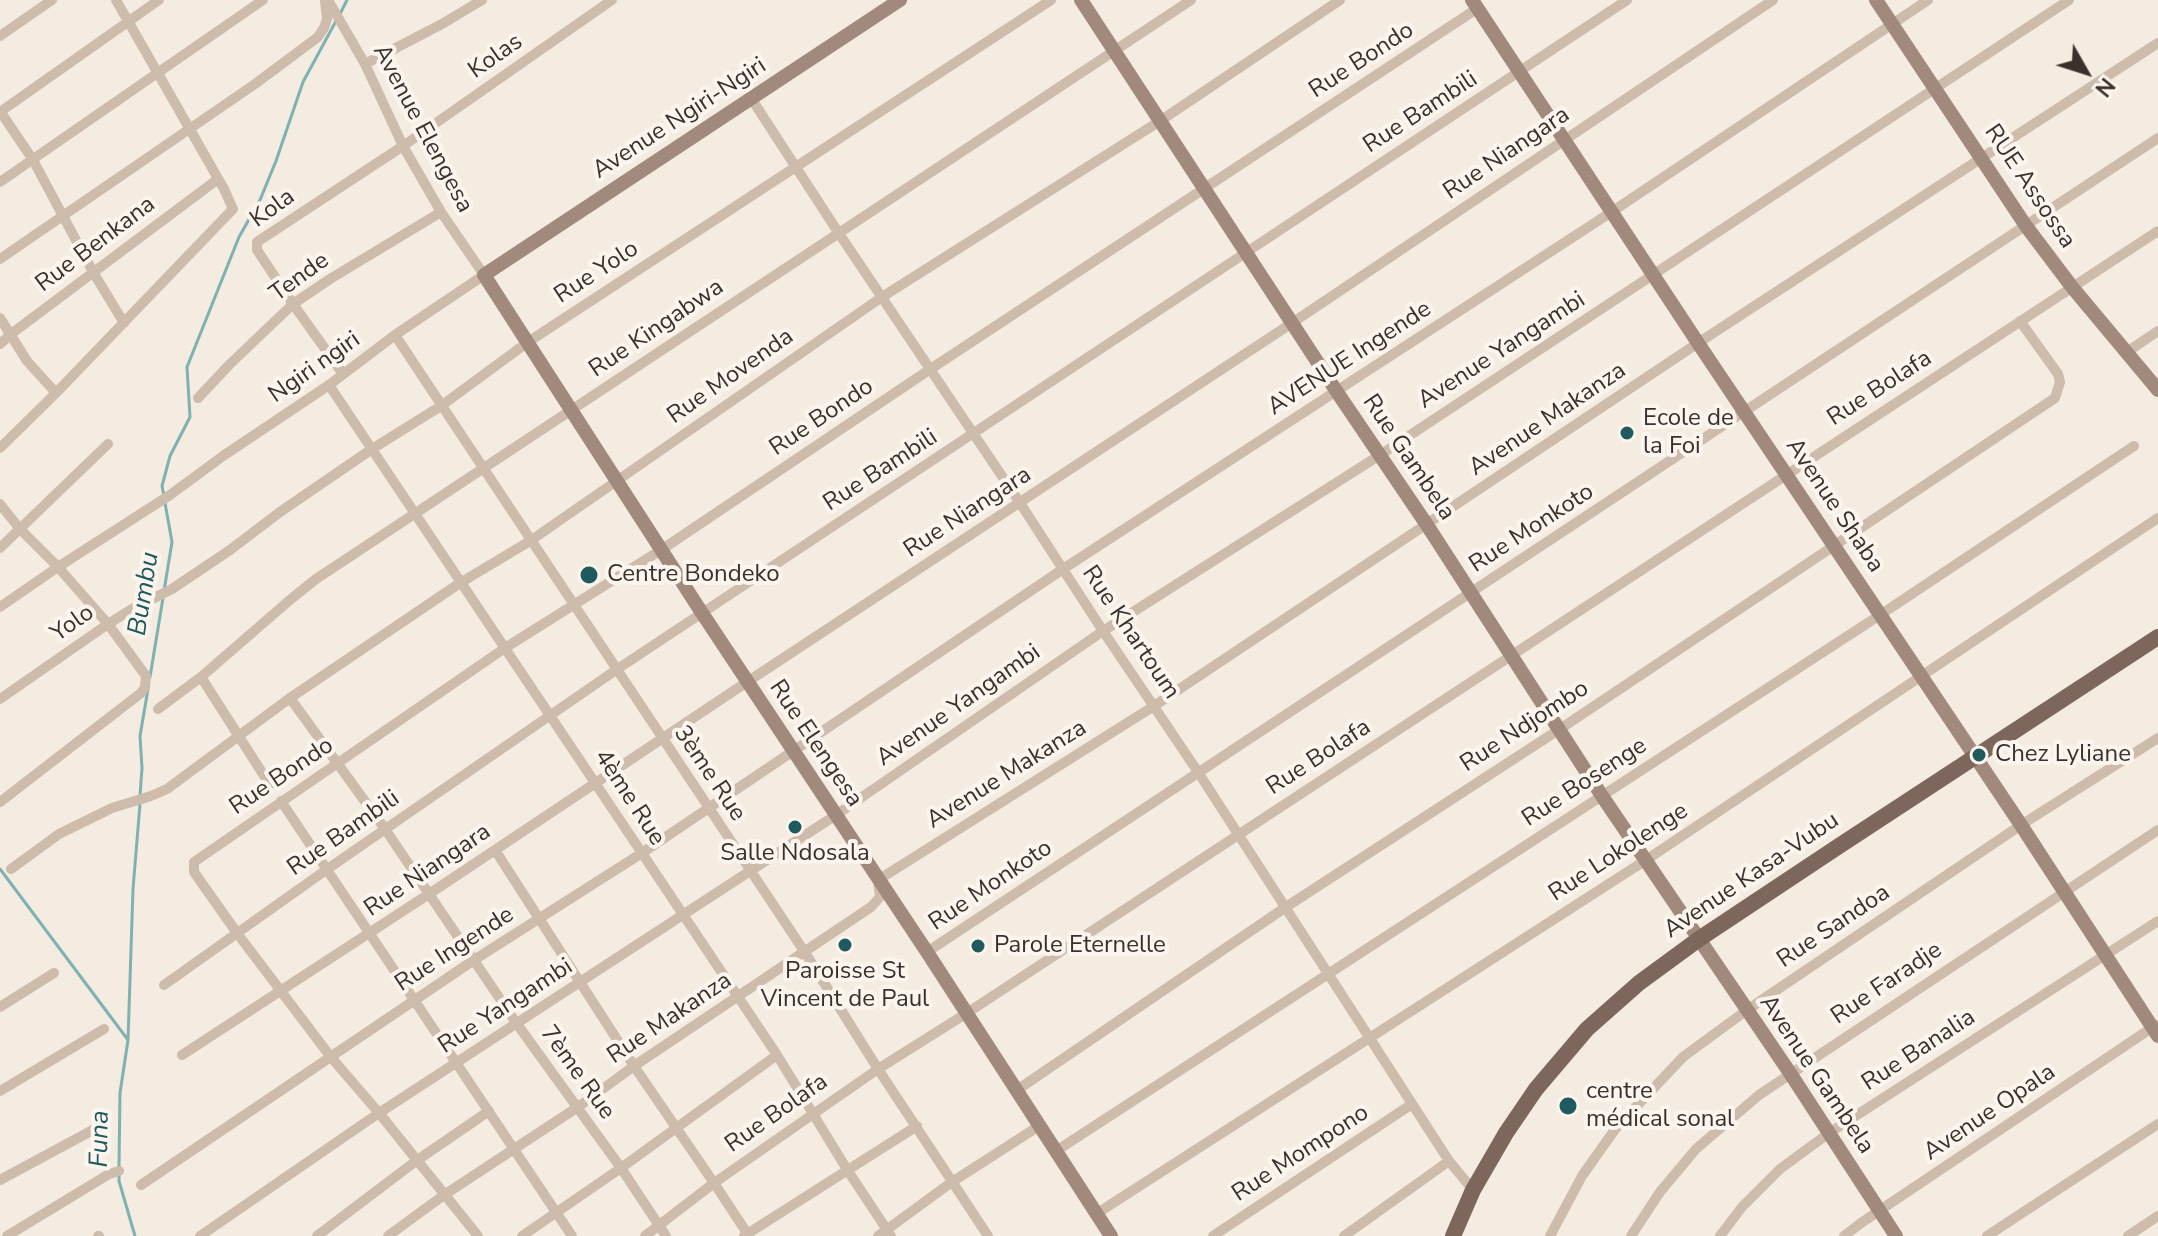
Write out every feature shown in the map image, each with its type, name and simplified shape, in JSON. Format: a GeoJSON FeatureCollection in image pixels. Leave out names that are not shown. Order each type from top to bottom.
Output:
{"type":"FeatureCollection","features":[{"type":"Feature","properties":{"kind":"main road","name":"Avenue Kasa-Vubu"},"geometry":{"type":"LineString","coordinates":[[1453,1236],[1473,1190],[1527,1101],[1587,1029],[1639,983],[1699,939],[2158,637]]}},
{"type":"Feature","properties":{"kind":"street"},"geometry":{"type":"LineString","coordinates":[[0,36],[52,0]]}},
{"type":"Feature","properties":{"kind":"street"},"geometry":{"type":"LineString","coordinates":[[0,448],[231,211],[232,205],[218,179],[116,0]]}},
{"type":"Feature","properties":{"kind":"street"},"geometry":{"type":"LineString","coordinates":[[124,323],[33,160],[0,112],[159,0]]}},
{"type":"Feature","properties":{"kind":"street"},"geometry":{"type":"LineString","coordinates":[[0,182],[263,0]]}},
{"type":"Feature","properties":{"kind":"street"},"geometry":{"type":"LineString","coordinates":[[365,64],[482,0]]}},
{"type":"Feature","properties":{"kind":"street","name":"Kolas"},"geometry":{"type":"LineString","coordinates":[[403,146],[612,0]]}},
{"type":"Feature","properties":{"kind":"street","name":"Avenue Ngiri-Ngiri"},"geometry":{"type":"LineString","coordinates":[[484,275],[900,0]]}},
{"type":"Feature","properties":{"kind":"street","name":"Rue Yolo"},"geometry":{"type":"LineString","coordinates":[[172,589],[372,449],[441,406],[528,342],[1051,0]]}},
{"type":"Feature","properties":{"kind":"street","name":"Rue Gambela"},"geometry":{"type":"LineString","coordinates":[[1081,0],[1602,796],[1699,939]]}},
{"type":"Feature","properties":{"kind":"street","name":"Rue Kingabwa"},"geometry":{"type":"LineString","coordinates":[[158,709],[201,677],[291,599],[414,513],[1191,0]]}},
{"type":"Feature","properties":{"kind":"street","name":"Rue Movenda"},"geometry":{"type":"LineString","coordinates":[[11,869],[59,834],[112,808],[167,789],[290,698],[460,583],[530,541],[882,297],[1160,121],[1340,0]]}},
{"type":"Feature","properties":{"kind":"street","name":"Rue Bambili"},"geometry":{"type":"LineString","coordinates":[[164,985],[616,670],[1627,0]]}},
{"type":"Feature","properties":{"kind":"street","name":"Rue Niangara"},"geometry":{"type":"LineString","coordinates":[[182,1055],[1292,323],[1773,0]]}},
{"type":"Feature","properties":{"kind":"street","name":"RUE Assossa"},"geometry":{"type":"LineString","coordinates":[[1876,0],[2026,226],[2072,287],[2158,390]]}},
{"type":"Feature","properties":{"kind":"street","name":"AVENUE Ingende"},"geometry":{"type":"LineString","coordinates":[[793,751],[1063,569],[1613,211],[1928,0]]}},
{"type":"Feature","properties":{"kind":"street","name":"Avenue Yangambi"},"geometry":{"type":"LineString","coordinates":[[836,815],[1103,631],[1380,455],[2069,0]]}},
{"type":"Feature","properties":{"kind":"street"},"geometry":{"type":"LineString","coordinates":[[0,259],[255,84],[318,37],[327,19],[328,2]]}},
{"type":"Feature","properties":{"kind":"street","name":"Avenue Elengesa"},"geometry":{"type":"LineString","coordinates":[[328,2],[365,64],[403,146],[441,212],[484,275]]}},
{"type":"Feature","properties":{"kind":"street","name":"Avenue Shaba"},"geometry":{"type":"LineString","coordinates":[[1475,4],[2156,1029]]}},
{"type":"Feature","properties":{"kind":"street","name":"Rue Bondo"},"geometry":{"type":"LineString","coordinates":[[237,933],[194,872],[194,862],[505,648],[661,550],[1205,188],[1475,4]]}},
{"type":"Feature","properties":{"kind":"street","name":"Avenue Makanza"},"geometry":{"type":"LineString","coordinates":[[878,880],[1154,706],[1698,343],[2158,43]]}},
{"type":"Feature","properties":{"kind":"street","name":"Rue Khartoum"},"geometry":{"type":"LineString","coordinates":[[751,98],[1198,772],[1367,1037],[1449,1161],[1473,1190]]}},
{"type":"Feature","properties":{"kind":"street","name":"Rue Monkoto"},"geometry":{"type":"LineString","coordinates":[[927,952],[2158,138]]}},
{"type":"Feature","properties":{"kind":"street","name":"Kola"},"geometry":{"type":"LineString","coordinates":[[343,374],[257,250],[257,242],[403,146]]}},
{"type":"Feature","properties":{"kind":"street","name":"Rue Benkana"},"geometry":{"type":"LineString","coordinates":[[0,344],[218,179]]}},
{"type":"Feature","properties":{"kind":"street","name":"Tende"},"geometry":{"type":"LineString","coordinates":[[198,398],[293,304],[441,212]]}},
{"type":"Feature","properties":{"kind":"street","name":"Rue Bolafa"},"geometry":{"type":"LineString","coordinates":[[645,1236],[662,1231],[714,1183],[878,1069],[2158,231]]}},
{"type":"Feature","properties":{"kind":"street","name":"Ngiri ngiri"},"geometry":{"type":"LineString","coordinates":[[0,607],[165,498],[484,275]]}},
{"type":"Feature","properties":{"kind":"street","name":"Rue Elengesa"},"geometry":{"type":"LineString","coordinates":[[484,275],[1111,1236]]}},
{"type":"Feature","properties":{"kind":"street"},"geometry":{"type":"LineString","coordinates":[[0,318],[37,374],[56,393]]}},
{"type":"Feature","properties":{"kind":"street","name":"Rue Ndjombo"},"geometry":{"type":"LineString","coordinates":[[1017,1090],[1286,907],[1560,729],[2055,398],[2060,382],[2058,374],[2020,321]]}},
{"type":"Feature","properties":{"kind":"street"},"geometry":{"type":"LineString","coordinates":[[2127,352],[2158,331]]}},
{"type":"Feature","properties":{"kind":"street","name":"3ème Rue"},"geometry":{"type":"LineString","coordinates":[[395,335],[804,951],[988,1236]]}},
{"type":"Feature","properties":{"kind":"street","name":"4ème Rue"},"geometry":{"type":"LineString","coordinates":[[329,385],[777,1055],[885,1234]]}},
{"type":"Feature","properties":{"kind":"street"},"geometry":{"type":"LineString","coordinates":[[0,548],[108,444]]}},
{"type":"Feature","properties":{"kind":"street","name":"Rue Bosenge"},"geometry":{"type":"LineString","coordinates":[[1056,1151],[1880,615],[2134,446]]}},
{"type":"Feature","properties":{"kind":"street"},"geometry":{"type":"LineString","coordinates":[[0,504],[108,624],[146,676],[141,693],[0,802]]}},
{"type":"Feature","properties":{"kind":"street","name":"Rue Lokolenge"},"geometry":{"type":"LineString","coordinates":[[1096,1214],[1646,860],[2158,518]]}},
{"type":"Feature","properties":{"kind":"street","name":"Yolo"},"geometry":{"type":"LineString","coordinates":[[0,699],[108,624],[172,589]]}},
{"type":"Feature","properties":{"kind":"street"},"geometry":{"type":"LineString","coordinates":[[201,677],[270,785]]}},
{"type":"Feature","properties":{"kind":"street","name":"7ème Rue"},"geometry":{"type":"LineString","coordinates":[[290,698],[385,829],[662,1231]]}},
{"type":"Feature","properties":{"kind":"street","name":"Rue Sandoa"},"geometry":{"type":"LineString","coordinates":[[1550,1236],[1582,1176],[1616,1128],[1683,1057],[1747,1010],[2021,825],[2158,738]]}},
{"type":"Feature","properties":{"kind":"street","name":"Rue Ingende"},"geometry":{"type":"LineString","coordinates":[[141,1185],[474,960],[642,853],[793,751]]}},
{"type":"Feature","properties":{"kind":"street"},"geometry":{"type":"LineString","coordinates":[[281,801],[572,1236]]}},
{"type":"Feature","properties":{"kind":"street","name":"Rue Yangambi"},"geometry":{"type":"LineString","coordinates":[[200,1236],[379,1113],[836,815]]}},
{"type":"Feature","properties":{"kind":"street","name":"Rue Faradje"},"geometry":{"type":"LineString","coordinates":[[1631,1236],[1660,1192],[1696,1149],[1759,1095],[2158,830]]}},
{"type":"Feature","properties":{"kind":"street"},"geometry":{"type":"LineString","coordinates":[[495,850],[747,1235],[917,1126]]}},
{"type":"Feature","properties":{"kind":"street","name":"Rue Makanza"},"geometry":{"type":"LineString","coordinates":[[388,1236],[871,907],[880,897],[878,880]]}},
{"type":"Feature","properties":{"kind":"street","name":"Rue Banalia"},"geometry":{"type":"LineString","coordinates":[[1720,1236],[1742,1207],[1780,1169],[1829,1133],[2158,921]]}},
{"type":"Feature","properties":{"kind":"street"},"geometry":{"type":"LineString","coordinates":[[237,933],[330,1056],[478,1236]]}},
{"type":"Feature","properties":{"kind":"street","name":"Avenue Gambela"},"geometry":{"type":"LineString","coordinates":[[1699,939],[1896,1236]]}},
{"type":"Feature","properties":{"kind":"street"},"geometry":{"type":"LineString","coordinates":[[0,1007],[54,973]]}},
{"type":"Feature","properties":{"kind":"street"},"geometry":{"type":"LineString","coordinates":[[0,1091],[104,1029]]}},
{"type":"Feature","properties":{"kind":"street","name":"Avenue Opala"},"geometry":{"type":"LineString","coordinates":[[1844,1236],[2156,1029]]}},
{"type":"Feature","properties":{"kind":"street"},"geometry":{"type":"LineString","coordinates":[[522,1236],[777,1055]]}},
{"type":"Feature","properties":{"kind":"street","name":"Rue Mompono"},"geometry":{"type":"LineString","coordinates":[[1213,1236],[1412,1104]]}},
{"type":"Feature","properties":{"kind":"street"},"geometry":{"type":"LineString","coordinates":[[317,1236],[416,1161],[489,1111]]}},
{"type":"Feature","properties":{"kind":"street"},"geometry":{"type":"LineString","coordinates":[[0,1180],[104,1124]]}},
{"type":"Feature","properties":{"kind":"street"},"geometry":{"type":"LineString","coordinates":[[1987,1236],[2158,1124]]}},
{"type":"Feature","properties":{"kind":"street"},"geometry":{"type":"LineString","coordinates":[[885,1234],[952,1182],[1039,1126]]}},
{"type":"Feature","properties":{"kind":"street"},"geometry":{"type":"LineString","coordinates":[[1344,1236],[1449,1161]]}},
{"type":"Feature","properties":{"kind":"street"},"geometry":{"type":"LineString","coordinates":[[7,1236],[109,1174],[119,1171]]}},
{"type":"Feature","properties":{"kind":"street"},"geometry":{"type":"LineString","coordinates":[[2128,1236],[2158,1216]]}},
{"type":"Feature","properties":{"kind":"waterway","name":"Bumbu"},"geometry":{"type":"LineString","coordinates":[[340,14],[347,0]]}},
{"type":"Feature","properties":{"kind":"waterway","name":"Bumbu"},"geometry":{"type":"LineString","coordinates":[[164,496],[162,486],[170,456],[190,417],[187,367],[239,237],[260,200],[276,161],[303,82],[336,21]]}},
{"type":"Feature","properties":{"kind":"waterway","name":"Bumbu"},"geometry":{"type":"LineString","coordinates":[[164,591],[172,542],[165,503]]}},
{"type":"Feature","properties":{"kind":"waterway","name":"Bumbu"},"geometry":{"type":"LineString","coordinates":[[150,677],[163,598]]}},
{"type":"Feature","properties":{"kind":"waterway","name":"Bumbu"},"geometry":{"type":"LineString","coordinates":[[140,796],[140,736],[148,689]]}},
{"type":"Feature","properties":{"kind":"waterway","name":"Bumbu"},"geometry":{"type":"LineString","coordinates":[[119,1167],[120,1093],[128,1040],[133,889],[140,804]]}},
{"type":"Feature","properties":{"kind":"waterway"},"geometry":{"type":"LineString","coordinates":[[0,869],[128,1040]]}},
{"type":"Feature","properties":{"kind":"waterway","name":"Funa"},"geometry":{"type":"LineString","coordinates":[[119,1175],[135,1236]]}},
{"type":"Feature","properties":{"kind":"place","name":"Ecole de la Foi"},"geometry":{"type":"Point","coordinates":[1627,433]}},
{"type":"Feature","properties":{"kind":"place","name":"Centre Bondeko"},"geometry":{"type":"Point","coordinates":[589,575]}},
{"type":"Feature","properties":{"kind":"place","name":"Chez Lyliane"},"geometry":{"type":"Point","coordinates":[1979,755]}},
{"type":"Feature","properties":{"kind":"place","name":"Salle Ndosala"},"geometry":{"type":"Point","coordinates":[795,827]}},
{"type":"Feature","properties":{"kind":"place","name":"Paroisse St Vincent de Paul"},"geometry":{"type":"Point","coordinates":[845,945]}},
{"type":"Feature","properties":{"kind":"place","name":"Parole Eternelle"},"geometry":{"type":"Point","coordinates":[978,946]}},
{"type":"Feature","properties":{"kind":"place","name":"centre médical sonal"},"geometry":{"type":"Point","coordinates":[1568,1106]}}]}
